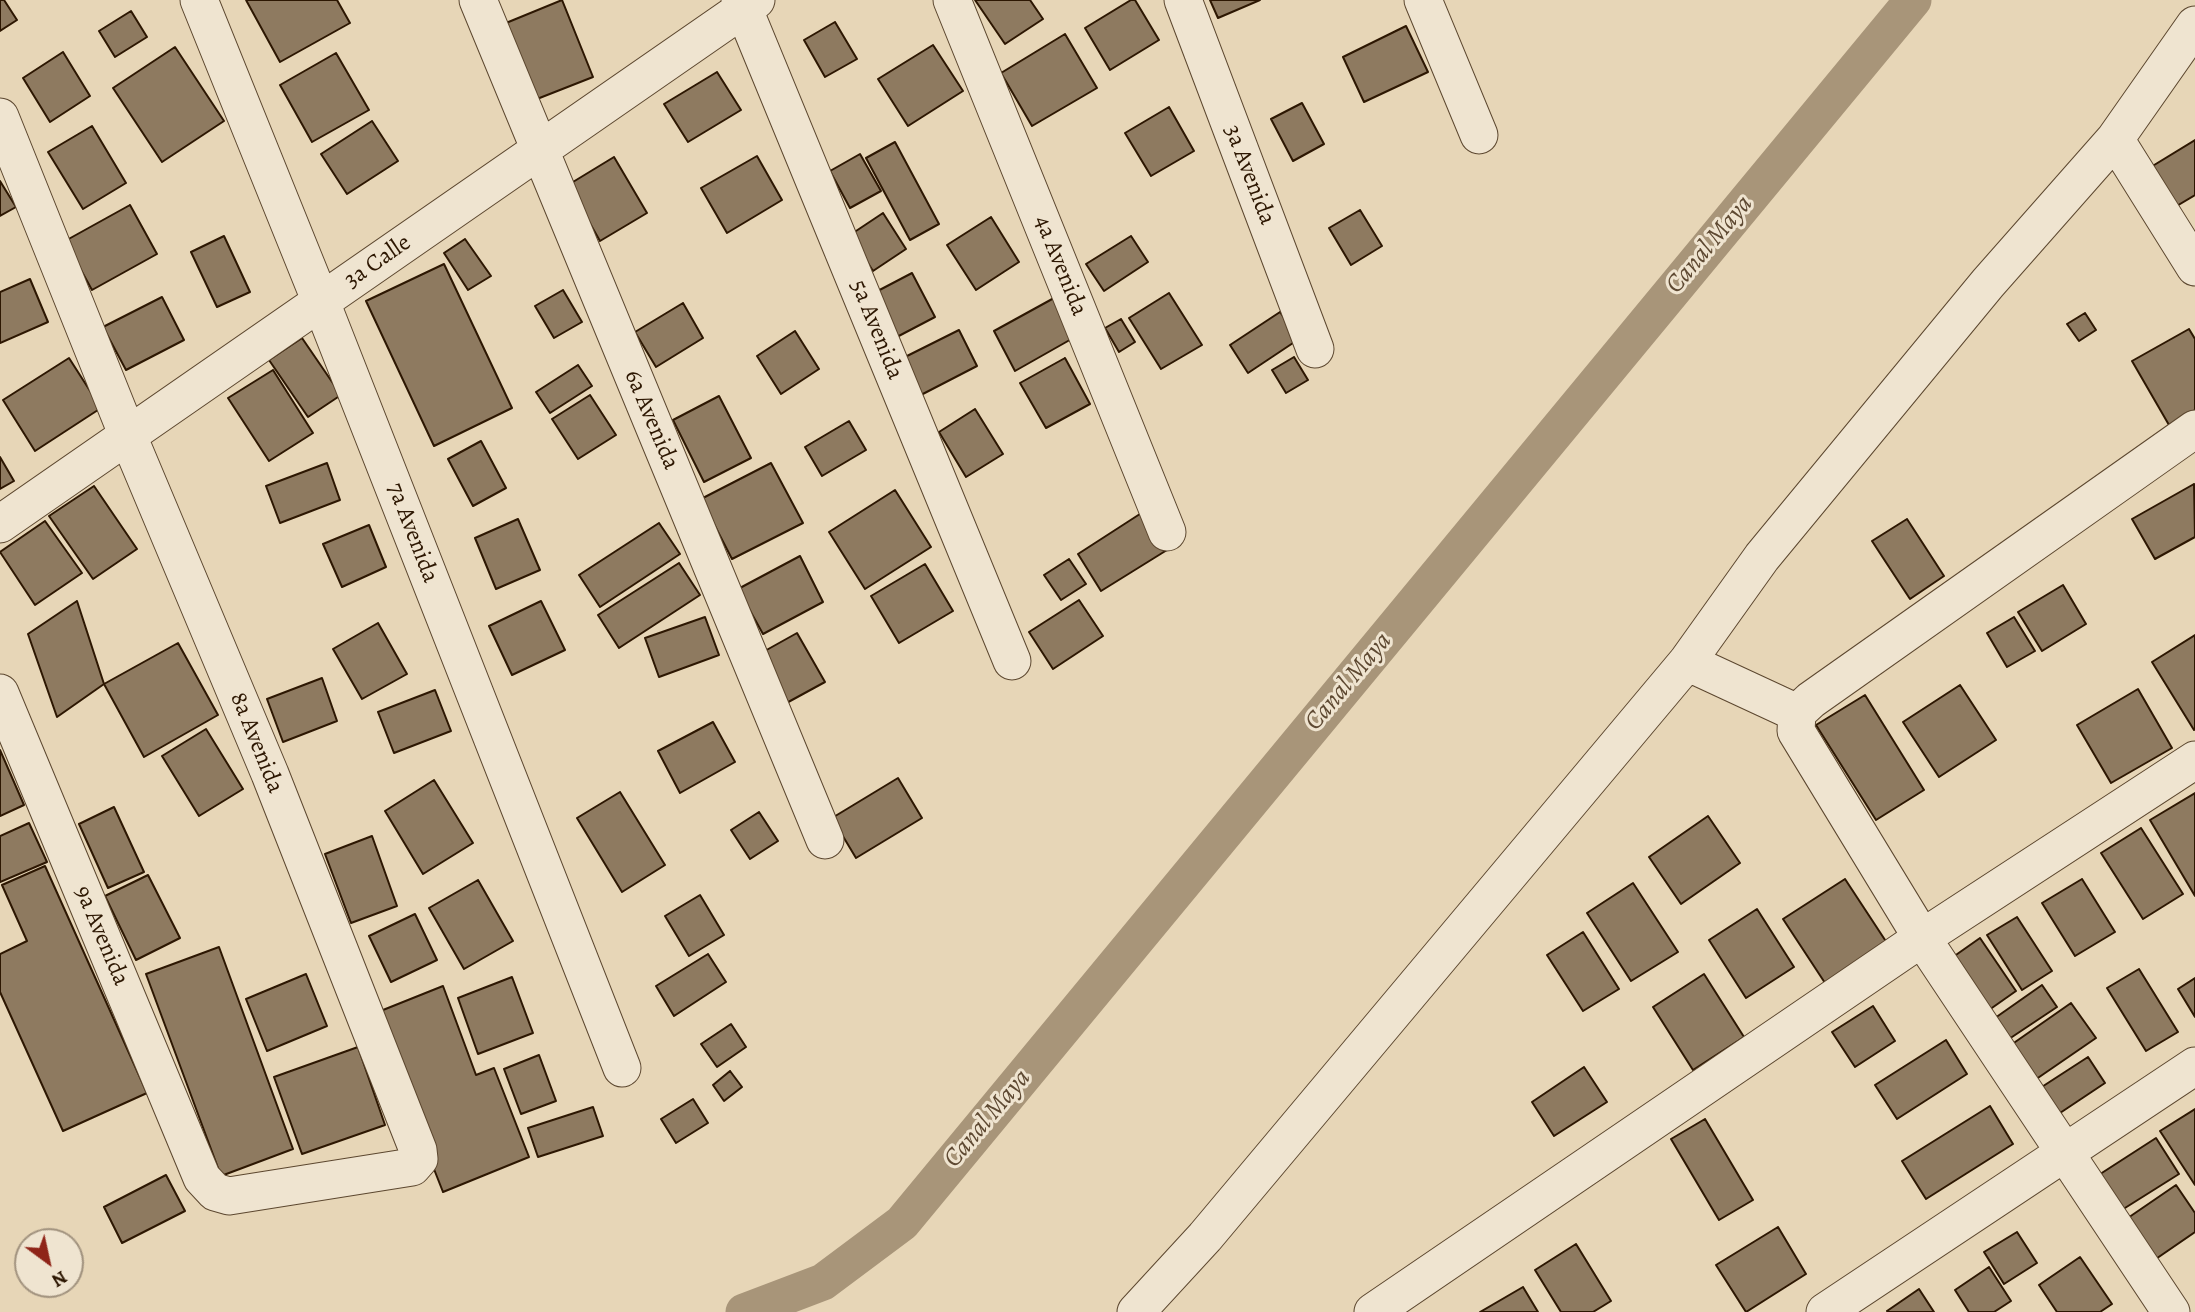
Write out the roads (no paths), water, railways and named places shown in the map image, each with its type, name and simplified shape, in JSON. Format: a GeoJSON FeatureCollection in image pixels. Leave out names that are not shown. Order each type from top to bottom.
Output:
{"type":"FeatureCollection","features":[{"type":"Feature","properties":{"kind":"street","name":"7a Avenida"},"geometry":{"type":"LineString","coordinates":[[199,0],[321,302],[622,1068]]}},
{"type":"Feature","properties":{"kind":"street","name":"6a Avenida"},"geometry":{"type":"LineString","coordinates":[[478,0],[825,840]]}},
{"type":"Feature","properties":{"kind":"street","name":"4a Avenida"},"geometry":{"type":"LineString","coordinates":[[953,0],[1167,532]]}},
{"type":"Feature","properties":{"kind":"street","name":"3a Avenida"},"geometry":{"type":"LineString","coordinates":[[1183,0],[1315,349]]}},
{"type":"Feature","properties":{"kind":"street"},"geometry":{"type":"LineString","coordinates":[[1423,0],[1479,135]]}},
{"type":"Feature","properties":{"kind":"street","name":"3a Calle"},"geometry":{"type":"LineString","coordinates":[[0,524],[539,151],[746,3]]}},
{"type":"Feature","properties":{"kind":"street","name":"5a Avenida"},"geometry":{"type":"LineString","coordinates":[[746,3],[1012,661]]}},
{"type":"Feature","properties":{"kind":"street"},"geometry":{"type":"LineString","coordinates":[[1136,1312],[1205,1237],[1687,662],[1762,556],[1988,283],[2115,139],[2195,25]]}},
{"type":"Feature","properties":{"kind":"street","name":"8a Avenida"},"geometry":{"type":"LineString","coordinates":[[0,117],[128,436],[270,774],[418,1150],[418,1159],[412,1167],[229,1196],[215,1192],[202,1178]]}},
{"type":"Feature","properties":{"kind":"street"},"geometry":{"type":"LineString","coordinates":[[2115,139],[2195,267]]}},
{"type":"Feature","properties":{"kind":"street"},"geometry":{"type":"LineString","coordinates":[[2171,1312],[1922,938],[1796,732],[1797,713],[1811,699],[2195,429]]}},
{"type":"Feature","properties":{"kind":"street"},"geometry":{"type":"LineString","coordinates":[[1687,662],[1797,713]]}},
{"type":"Feature","properties":{"kind":"street","name":"9a Avenida"},"geometry":{"type":"LineString","coordinates":[[0,693],[202,1178]]}},
{"type":"Feature","properties":{"kind":"street"},"geometry":{"type":"LineString","coordinates":[[1373,1312],[1922,938],[2195,760]]}},
{"type":"Feature","properties":{"kind":"street"},"geometry":{"type":"LineString","coordinates":[[1825,1312],[2195,1066]]}},
{"type":"Feature","properties":{"kind":"waterway","name":"Canal Maya"},"geometry":{"type":"LineString","coordinates":[[744,1312],[823,1282],[902,1223],[1913,0]]}}]}
